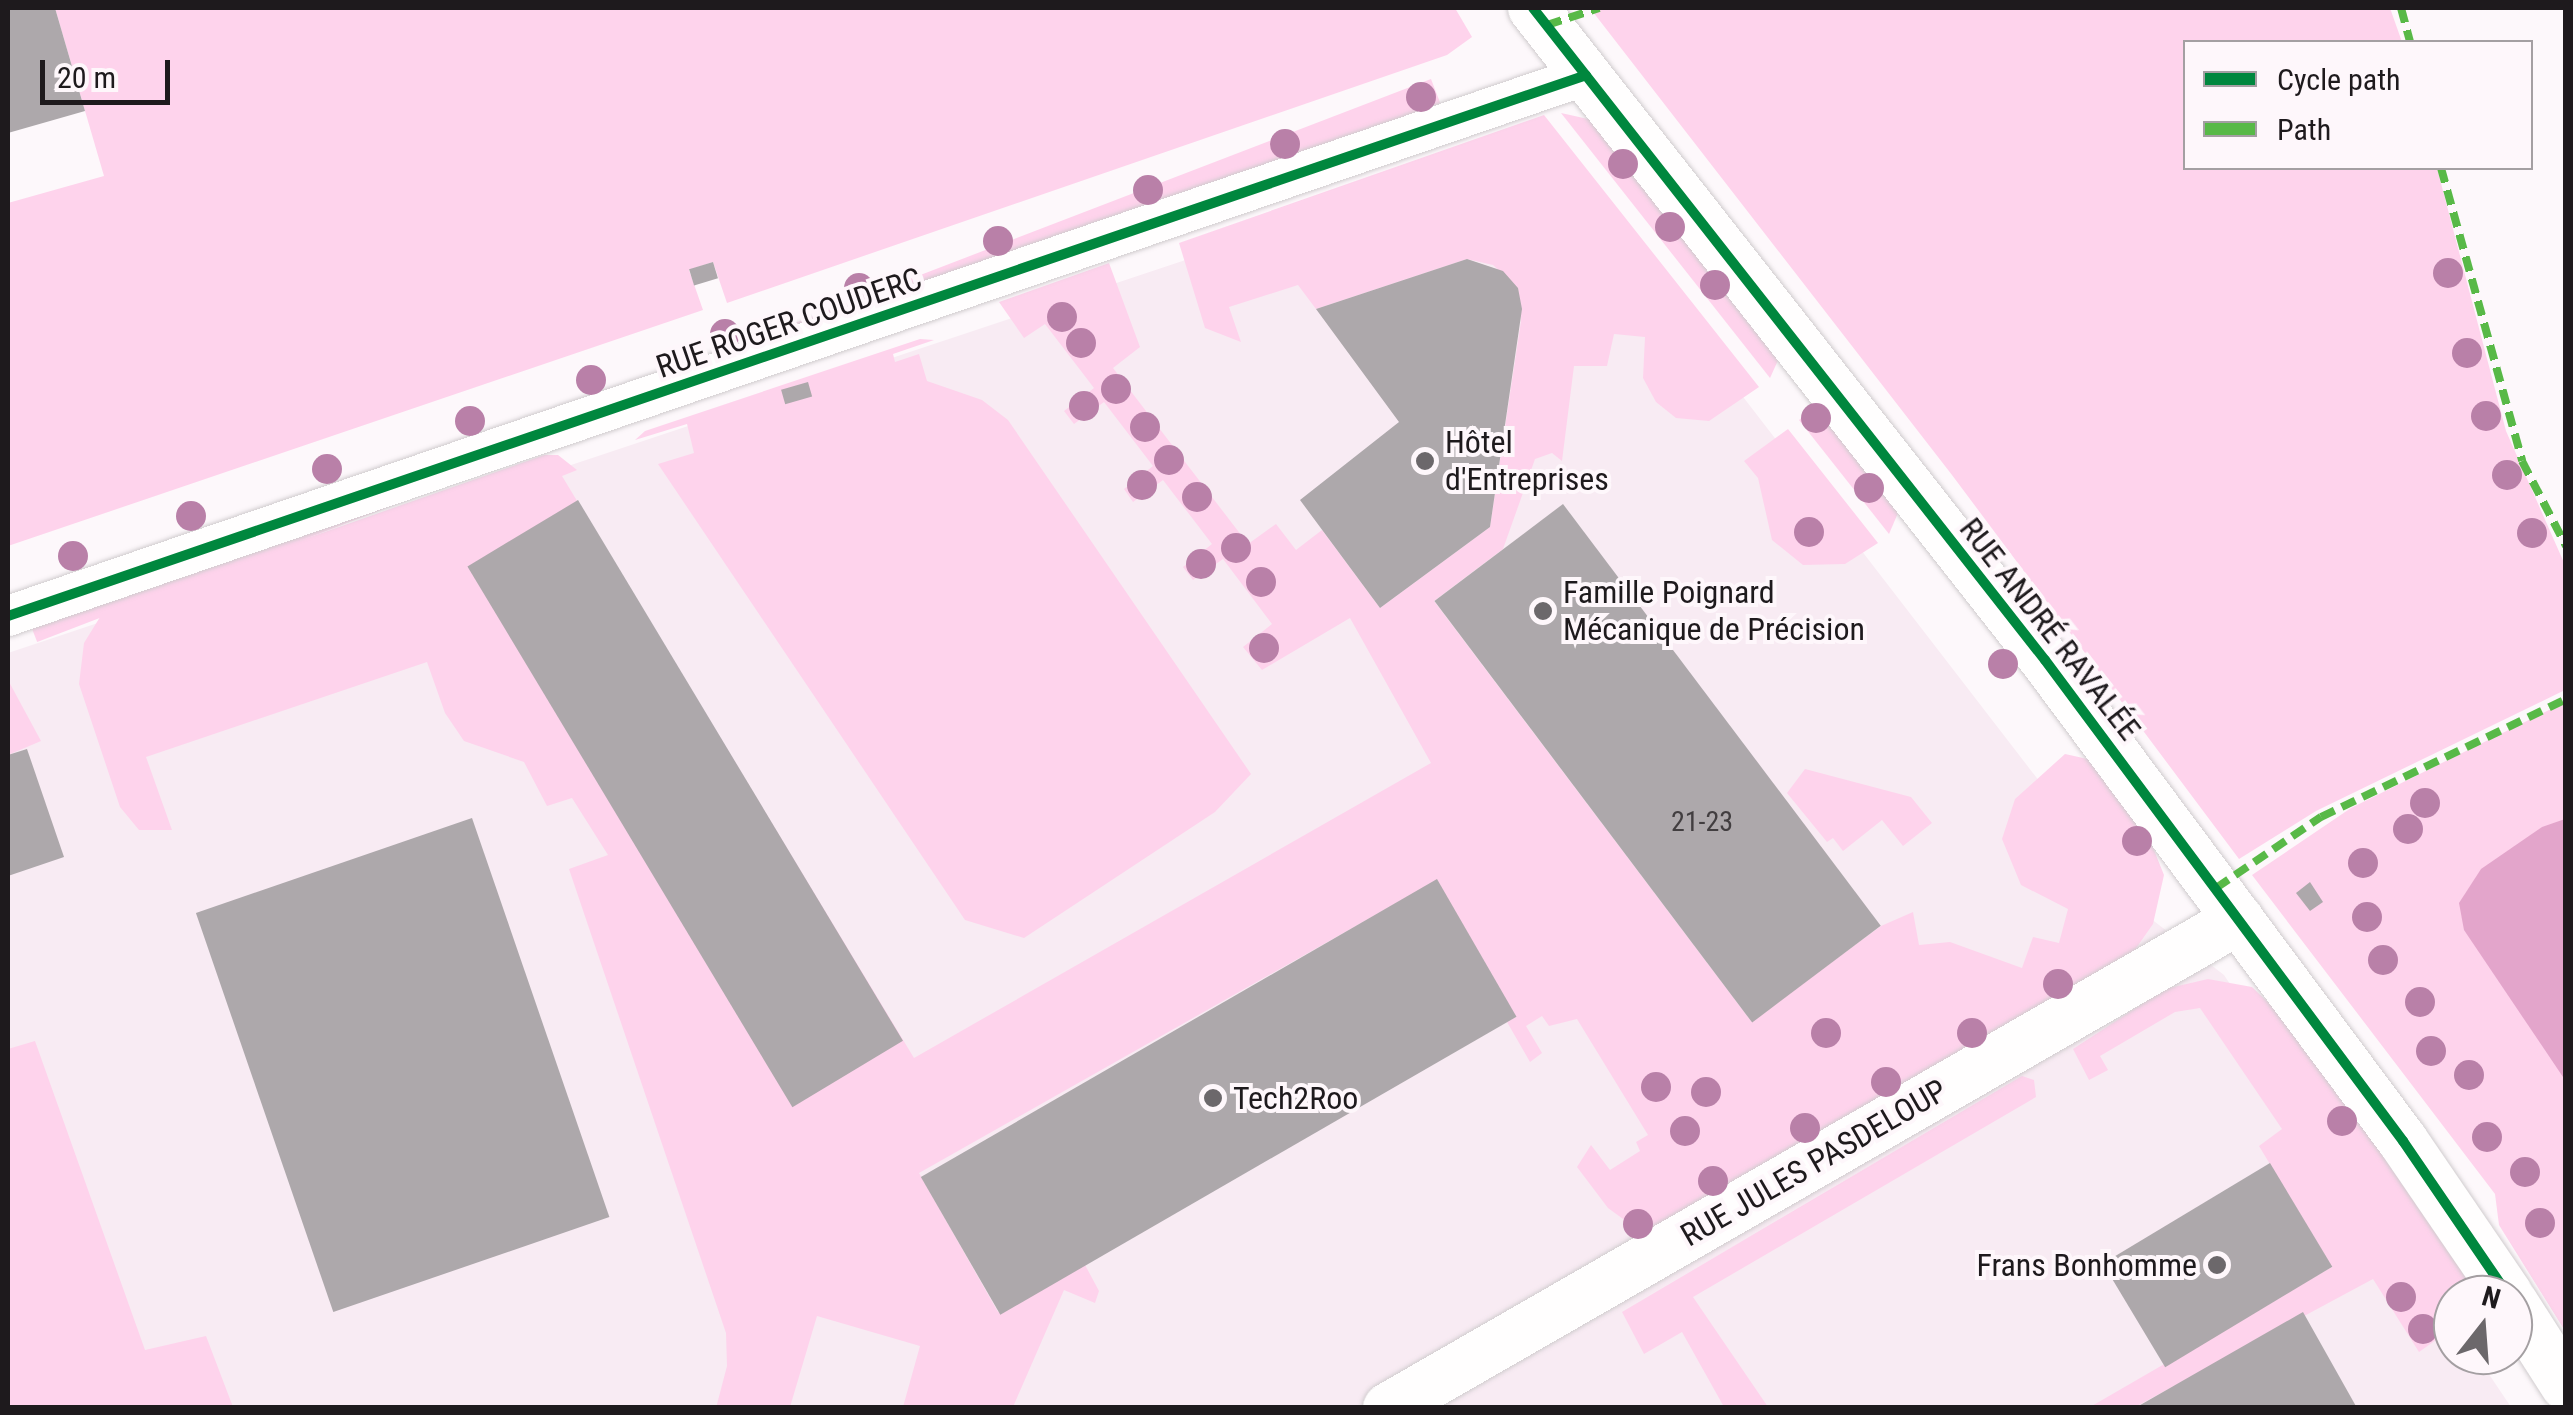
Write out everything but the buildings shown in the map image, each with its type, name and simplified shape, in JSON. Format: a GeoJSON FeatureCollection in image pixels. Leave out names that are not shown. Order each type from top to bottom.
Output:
{"type":"FeatureCollection","features":[{"type":"Feature","properties":{"kind":"street","name":"RUE ANDRÉ RAVALÉE"},"geometry":{"type":"LineString","coordinates":[[1533,8],[2239,919],[2494,1275]]}},
{"type":"Feature","properties":{"kind":"street","name":"RUE ROGER COUDERC"},"geometry":{"type":"LineString","coordinates":[[8,616],[1586,75]]}},
{"type":"Feature","properties":{"kind":"street","name":"RUE JULES PASDELOUP"},"geometry":{"type":"LineString","coordinates":[[1388,1408],[2239,919]]}},
{"type":"Feature","properties":{"kind":"street"},"geometry":{"type":"LineString","coordinates":[[2533,1334],[2566,1386]]}},
{"type":"Feature","properties":{"kind":"shaded area"},"geometry":{"type":"Polygon","coordinates":[[[55,8],[1455,8],[1472,37],[1447,55],[727,303],[713,262],[689,270],[703,310],[8,546],[8,203],[104,176],[55,8]]]}},
{"type":"Feature","properties":{"kind":"shaded area"},"geometry":{"type":"Polygon","coordinates":[[[1608,8],[2390,8],[2401,40],[2183,40],[2183,170],[2438,170],[2506,431],[2565,565],[2565,690],[2316,811],[2239,859],[1952,475],[1593,12],[1608,8]]]}},
{"type":"Feature","properties":{"kind":"shaded area"},"geometry":{"type":"Polygon","coordinates":[[[1431,79],[1440,103],[37,642],[28,618],[1431,79]]]}},
{"type":"Feature","properties":{"kind":"shaded area"},"geometry":{"type":"Polygon","coordinates":[[[1561,113],[1597,121],[1780,356],[1770,378],[1561,113]]]}},
{"type":"Feature","properties":{"kind":"shaded area"},"geometry":{"type":"Polygon","coordinates":[[[1544,115],[1759,387],[1709,421],[1676,418],[1656,402],[1643,378],[1645,337],[1614,334],[1607,366],[1574,366],[1562,461],[1552,453],[1535,459],[1503,549],[1434,601],[1751,1021],[1881,926],[1913,912],[1919,945],[1950,942],[2022,968],[2033,937],[2059,943],[2068,909],[2021,885],[2002,839],[2015,799],[2065,754],[2092,760],[2152,845],[2164,875],[2153,924],[2132,954],[1645,1235],[1608,1208],[1577,1167],[1591,1145],[1610,1170],[1640,1151],[1636,1142],[1648,1135],[1577,1019],[1549,1026],[1542,1016],[1526,1026],[1542,1053],[1530,1062],[1507,1022],[1516,1017],[1437,880],[919,1173],[998,1312],[1084,1263],[1099,1291],[1095,1303],[1064,1290],[1013,1407],[903,1407],[920,1346],[817,1316],[790,1407],[716,1408],[727,1366],[726,1333],[569,869],[608,855],[572,798],[547,806],[524,762],[464,741],[445,713],[427,662],[146,757],[172,830],[139,830],[120,807],[79,684],[84,643],[105,609],[544,455],[558,455],[577,470],[562,476],[914,1058],[1431,763],[1350,618],[1262,670],[1243,647],[1272,624],[1223,559],[1193,580],[1183,567],[1212,544],[1163,480],[1133,502],[1124,489],[1153,466],[1104,402],[1074,424],[1064,411],[1094,388],[1045,324],[1024,338],[999,302],[1109,263],[1140,347],[1113,368],[1248,544],[1276,524],[1296,550],[1322,530],[1380,608],[1490,527],[1521,321],[1518,288],[1493,265],[1467,259],[1316,309],[1298,285],[1229,307],[1241,342],[1205,328],[1179,243],[1544,115]]]}},
{"type":"Feature","properties":{"kind":"shaded area"},"geometry":{"type":"Polygon","coordinates":[[[1545,140],[2137,908],[2224,975],[2433,1290],[2433,1375],[2489,1375],[2511,1407],[15,1408],[8,1387],[8,653],[1545,140]]]}},
{"type":"Feature","properties":{"kind":"shaded area"},"geometry":{"type":"Polygon","coordinates":[[[920,339],[934,340],[893,354],[895,362],[919,354],[927,381],[982,400],[1008,420],[1251,774],[1215,812],[1024,938],[965,920],[658,464],[694,453],[687,424],[635,440],[645,431],[920,339]]]}},
{"type":"Feature","properties":{"kind":"shaded area"},"geometry":{"type":"Polygon","coordinates":[[[1821,403],[1898,513],[1889,534],[1799,420],[1821,403]]]}},
{"type":"Feature","properties":{"kind":"shaded area"},"geometry":{"type":"Polygon","coordinates":[[[1788,429],[1878,543],[1845,564],[1803,565],[1772,540],[1758,478],[1744,461],[1788,429]]]}},
{"type":"Feature","properties":{"kind":"shaded area"},"geometry":{"type":"Polygon","coordinates":[[[8,680],[41,741],[8,755],[8,680]]]}},
{"type":"Feature","properties":{"kind":"shaded area"},"geometry":{"type":"Polygon","coordinates":[[[2565,702],[2565,1331],[2499,1225],[2495,1194],[2252,875],[2351,808],[2565,702]]]}},
{"type":"Feature","properties":{"kind":"shaded area"},"geometry":{"type":"Polygon","coordinates":[[[1805,769],[1911,797],[1932,823],[1903,846],[1882,820],[1843,851],[1833,838],[1827,842],[1787,793],[1805,769]]]}},
{"type":"Feature","properties":{"kind":"shaded area"},"geometry":{"type":"Polygon","coordinates":[[[2566,819],[2565,1080],[2464,930],[2459,903],[2481,869],[2542,827],[2566,819]]]}},
{"type":"Feature","properties":{"kind":"shaded area"},"geometry":{"type":"Polygon","coordinates":[[[2208,979],[2252,987],[2302,1035],[2465,1275],[2433,1275],[2433,1342],[2419,1352],[2373,1279],[2135,1407],[2090,1407],[2332,1267],[2259,1146],[2282,1129],[2200,1008],[2175,1012],[2100,1056],[2108,1070],[2089,1080],[2073,1049],[2165,989],[2208,979]]]}},
{"type":"Feature","properties":{"kind":"shaded area"},"geometry":{"type":"Polygon","coordinates":[[[35,1041],[145,1350],[206,1336],[233,1407],[8,1407],[8,1049],[35,1041]]]}},
{"type":"Feature","properties":{"kind":"shaded area"},"geometry":{"type":"Polygon","coordinates":[[[2022,1076],[2034,1080],[2036,1097],[1693,1297],[1768,1407],[1724,1407],[1682,1332],[1644,1354],[1622,1312],[2022,1076]]]}},
{"type":"Feature","properties":{"kind":"marked path"},"geometry":{"type":"LineString","coordinates":[[1547,25],[1599,8]]}},
{"type":"Feature","properties":{"kind":"marked path"},"geometry":{"type":"LineString","coordinates":[[2401,8],[2409,40]]}},
{"type":"Feature","properties":{"kind":"marked path"},"geometry":{"type":"LineString","coordinates":[[2442,170],[2522,461],[2566,546]]}},
{"type":"Feature","properties":{"kind":"marked path"},"geometry":{"type":"LineString","coordinates":[[2216,888],[2321,817],[2566,699]]}},
{"type":"Feature","properties":{"kind":"cycle path"},"geometry":{"type":"LineString","coordinates":[[1533,8],[2045,660],[2403,1141],[2494,1275]]}},
{"type":"Feature","properties":{"kind":"cycle path"},"geometry":{"type":"LineString","coordinates":[[8,616],[1586,75]]}},
{"type":"Feature","properties":{"kind":"place","name":"Hôtel d'Entreprises"},"geometry":{"type":"Point","coordinates":[1425,461]}},
{"type":"Feature","properties":{"kind":"place","name":"Famille Poignard Mécanique de Précision"},"geometry":{"type":"Point","coordinates":[1543,611]}},
{"type":"Feature","properties":{"kind":"place","name":"Tech2Roo"},"geometry":{"type":"Point","coordinates":[1213,1098]}},
{"type":"Feature","properties":{"kind":"place","name":"Frans Bonhomme"},"geometry":{"type":"Point","coordinates":[2217,1265]}}]}
